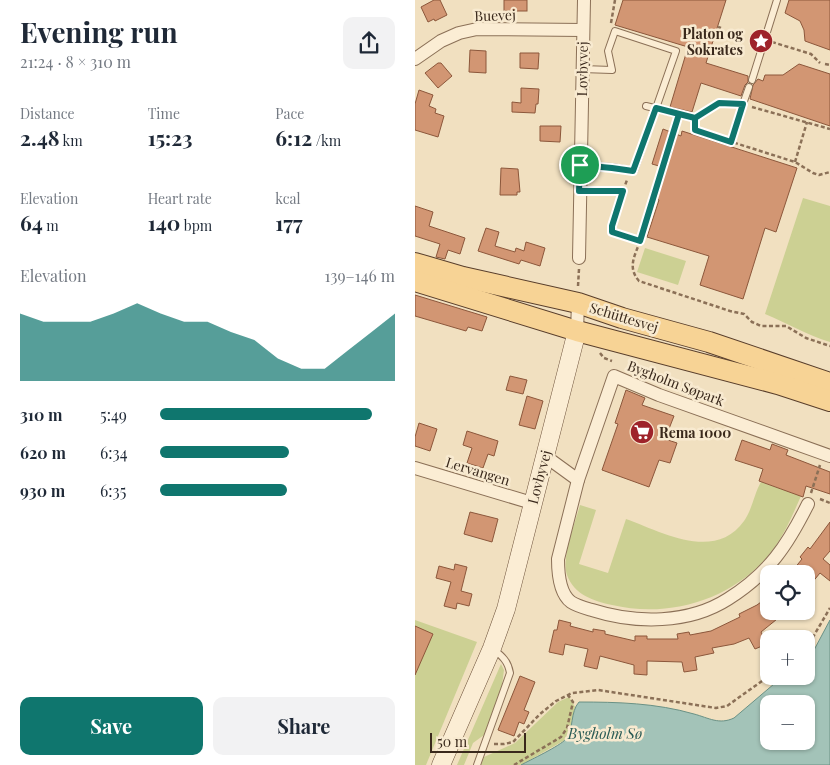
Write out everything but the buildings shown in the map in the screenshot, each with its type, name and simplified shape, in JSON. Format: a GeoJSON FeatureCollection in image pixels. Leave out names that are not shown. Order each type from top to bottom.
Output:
{"type":"FeatureCollection","features":[{"type":"Feature","properties":{"kind":"main road","name":"Schüttesvej"},"geometry":{"type":"LineString","coordinates":[[415,263],[463,277],[578,303],[622,318],[709,342],[830,383]]}},
{"type":"Feature","properties":{"kind":"main road","name":"Schüttesvej"},"geometry":{"type":"LineString","coordinates":[[415,281],[577,331],[778,384],[830,401]]}},
{"type":"Feature","properties":{"kind":"street","name":"Lovbyvej"},"geometry":{"type":"LineString","coordinates":[[579,258],[584,0]]}},
{"type":"Feature","properties":{"kind":"street","name":"Buevej"},"geometry":{"type":"LineString","coordinates":[[415,59],[441,41],[459,33],[477,29],[583,30]]}},
{"type":"Feature","properties":{"kind":"street","name":"Lovbyvej"},"geometry":{"type":"LineString","coordinates":[[441,765],[492,648],[506,608],[577,331],[578,303]]}},
{"type":"Feature","properties":{"kind":"street","name":"Bygholm Søpark"},"geometry":{"type":"LineString","coordinates":[[807,504],[792,537],[773,563],[751,583],[727,600],[701,612],[660,620],[637,620],[599,613],[581,607],[570,602],[562,589],[558,571],[558,560],[578,480],[614,376],[826,454]]}},
{"type":"Feature","properties":{"kind":"street"},"geometry":{"type":"LineString","coordinates":[[545,456],[578,480]]}},
{"type":"Feature","properties":{"kind":"street","name":"Lervangen"},"geometry":{"type":"LineString","coordinates":[[415,468],[532,504]]}},
{"type":"Feature","properties":{"kind":"lane"},"geometry":{"type":"LineString","coordinates":[[646,106],[695,118],[719,103],[743,104],[777,0]]}},
{"type":"Feature","properties":{"kind":"lane"},"geometry":{"type":"LineString","coordinates":[[580,165],[633,171],[676,51],[615,31],[608,51],[612,70],[582,69]]}},
{"type":"Feature","properties":{"kind":"lane"},"geometry":{"type":"LineString","coordinates":[[477,765],[510,673],[509,665],[504,658],[492,648]]}},
{"type":"Feature","properties":{"kind":"path"},"geometry":{"type":"LineString","coordinates":[[615,0],[611,23],[615,31]]}},
{"type":"Feature","properties":{"kind":"path"},"geometry":{"type":"LineString","coordinates":[[765,40],[811,54],[820,62]]}},
{"type":"Feature","properties":{"kind":"path"},"geometry":{"type":"LineString","coordinates":[[825,64],[830,65]]}},
{"type":"Feature","properties":{"kind":"path"},"geometry":{"type":"LineString","coordinates":[[731,142],[743,104],[830,129]]}},
{"type":"Feature","properties":{"kind":"path"},"geometry":{"type":"LineString","coordinates":[[679,114],[632,268],[633,274],[639,281],[729,311],[745,314],[752,322],[761,326],[786,326],[806,338],[830,346]]}},
{"type":"Feature","properties":{"kind":"path"},"geometry":{"type":"LineString","coordinates":[[695,118],[695,130],[795,162],[819,175],[830,172]]}},
{"type":"Feature","properties":{"kind":"path"},"geometry":{"type":"LineString","coordinates":[[795,162],[807,122]]}},
{"type":"Feature","properties":{"kind":"path"},"geometry":{"type":"LineString","coordinates":[[630,172],[612,226],[612,232],[640,241]]}},
{"type":"Feature","properties":{"kind":"path"},"geometry":{"type":"LineString","coordinates":[[579,191],[623,191]]}},
{"type":"Feature","properties":{"kind":"path"},"geometry":{"type":"LineString","coordinates":[[578,303],[579,258]]}},
{"type":"Feature","properties":{"kind":"path"},"geometry":{"type":"LineString","coordinates":[[807,504],[826,454]]}},
{"type":"Feature","properties":{"kind":"path"},"geometry":{"type":"LineString","coordinates":[[815,633],[830,608]]}},
{"type":"Feature","properties":{"kind":"path"},"geometry":{"type":"LineString","coordinates":[[485,743],[504,744],[513,742],[540,714],[572,692],[598,690],[716,708],[727,706],[760,682]]}},
{"type":"Feature","properties":{"kind":"path"},"geometry":{"type":"LineString","coordinates":[[515,765],[561,737],[567,728],[573,702],[567,695]]}},
{"type":"Feature","properties":{"kind":"green space"},"geometry":{"type":"Polygon","coordinates":[[[803,198],[830,206],[830,342],[765,314],[803,198]]]}},
{"type":"Feature","properties":{"kind":"green space"},"geometry":{"type":"Polygon","coordinates":[[[645,248],[686,261],[678,285],[637,272],[645,248]]]}},
{"type":"Feature","properties":{"kind":"green space"},"geometry":{"type":"Polygon","coordinates":[[[761,482],[801,496],[786,529],[775,547],[760,565],[742,580],[723,591],[702,600],[680,606],[658,609],[635,609],[592,599],[574,588],[570,582],[566,568],[567,550],[580,505],[596,510],[579,564],[608,573],[626,519],[656,531],[688,540],[703,542],[718,540],[732,533],[744,521],[761,482]]]}},
{"type":"Feature","properties":{"kind":"green space"},"geometry":{"type":"Polygon","coordinates":[[[415,620],[477,642],[426,765],[415,765],[415,620]]]}},
{"type":"Feature","properties":{"kind":"green space"},"geometry":{"type":"Polygon","coordinates":[[[501,664],[504,670],[502,685],[484,735],[473,743],[464,765],[457,765],[501,664]]]}},
{"type":"Feature","properties":{"kind":"green space"},"geometry":{"type":"Polygon","coordinates":[[[569,697],[575,707],[570,730],[565,740],[521,765],[481,765],[484,757],[515,743],[558,702],[569,697]]]}},
{"type":"Feature","properties":{"kind":"water","name":"Bygholm Sø"},"geometry":{"type":"Polygon","coordinates":[[[830,620],[830,765],[521,765],[566,739],[574,711],[579,702],[651,705],[724,721],[734,718],[760,696],[760,750],[815,750],[815,695],[761,695],[773,685],[815,685],[815,648],[830,620]]]}},
{"type":"Feature","properties":{"kind":"place","name":"Platon og Sokrates"},"geometry":{"type":"Point","coordinates":[761,41]}},
{"type":"Feature","properties":{"kind":"place","name":"Rema 1000"},"geometry":{"type":"Point","coordinates":[642,432]}},
{"type":"Feature","properties":{"kind":"route"},"geometry":{"type":"LineString","coordinates":[[580,165],[579,191],[623,191],[612,226],[612,232],[640,241],[679,114],[695,118],[719,103],[743,104],[731,142],[695,130],[695,118],[656,108],[633,171],[580,165]]}}]}
